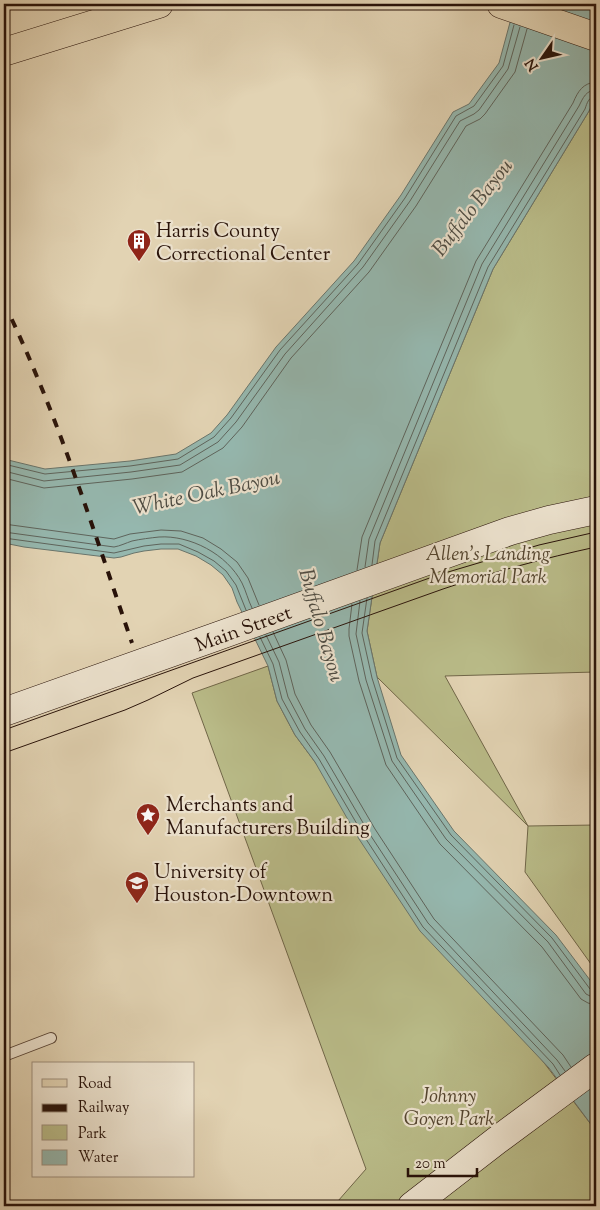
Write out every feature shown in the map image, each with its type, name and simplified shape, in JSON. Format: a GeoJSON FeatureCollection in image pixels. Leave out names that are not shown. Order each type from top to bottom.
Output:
{"type":"FeatureCollection","features":[{"type":"Feature","properties":{"kind":"main road"},"geometry":{"type":"LineString","coordinates":[[4,52],[159,4]]}},
{"type":"Feature","properties":{"kind":"main road"},"geometry":{"type":"LineString","coordinates":[[501,4],[596,37]]}},
{"type":"Feature","properties":{"kind":"main road","name":"Main Street"},"geometry":{"type":"LineString","coordinates":[[4,712],[510,531],[596,510]]}},
{"type":"Feature","properties":{"kind":"main road"},"geometry":{"type":"LineString","coordinates":[[412,1206],[596,1067]]}},
{"type":"Feature","properties":{"kind":"lane"},"geometry":{"type":"LineString","coordinates":[[4,1056],[51,1038]]}},
{"type":"Feature","properties":{"kind":"green space","name":"Allen's Landing Memorial Park"},"geometry":{"type":"Polygon","coordinates":[[[596,97],[596,672],[445,676],[528,826],[377,677],[367,631],[380,543],[493,269],[596,97]]]}},
{"type":"Feature","properties":{"kind":"green space","name":"Johnny Goyen Park"},"geometry":{"type":"Polygon","coordinates":[[[268,666],[277,701],[295,735],[596,1131],[596,1206],[340,1206],[338,1201],[366,1169],[192,693],[268,666]]]}},
{"type":"Feature","properties":{"kind":"green space"},"geometry":{"type":"Polygon","coordinates":[[[596,825],[596,971],[525,872],[528,826],[596,825]]]}},
{"type":"Feature","properties":{"kind":"water"},"geometry":{"type":"Polygon","coordinates":[[[515,4],[596,4],[596,97],[493,269],[380,543],[367,631],[377,677],[401,755],[454,831],[556,935],[596,988],[596,1131],[549,1068],[420,931],[359,839],[315,762],[295,735],[277,701],[268,666],[232,588],[223,575],[196,556],[178,549],[144,551],[114,558],[4,543],[4,459],[45,469],[130,461],[176,454],[211,433],[227,415],[276,347],[354,261],[401,195],[453,112],[469,104],[499,63],[515,4]]]}},
{"type":"Feature","properties":{"kind":"tram line"},"geometry":{"type":"LineString","coordinates":[[4,730],[438,575],[539,545],[596,532]]}},
{"type":"Feature","properties":{"kind":"tram line"},"geometry":{"type":"LineString","coordinates":[[4,753],[125,710],[193,678],[443,589],[519,566],[596,547]]}},
{"type":"Feature","properties":{"kind":"railway"},"geometry":{"type":"LineString","coordinates":[[4,303],[58,428],[132,643]]}},
{"type":"Feature","properties":{"kind":"place","name":"Harris County Correctional Center"},"geometry":{"type":"Point","coordinates":[139,262]}},
{"type":"Feature","properties":{"kind":"place","name":"Merchants and Manufacturers Building"},"geometry":{"type":"Point","coordinates":[148,836]}},
{"type":"Feature","properties":{"kind":"place","name":"University of Houston-Downtown"},"geometry":{"type":"Point","coordinates":[137,904]}},
{"type":"Feature","properties":{"kind":"water label","name":"Buffalo Bayou"},"geometry":{"type":"Point","coordinates":[472,207]}},
{"type":"Feature","properties":{"kind":"water label","name":"White Oak Bayou"},"geometry":{"type":"Point","coordinates":[206,492]}},
{"type":"Feature","properties":{"kind":"water label","name":"Buffalo Bayou"},"geometry":{"type":"Point","coordinates":[322,625]}}]}
